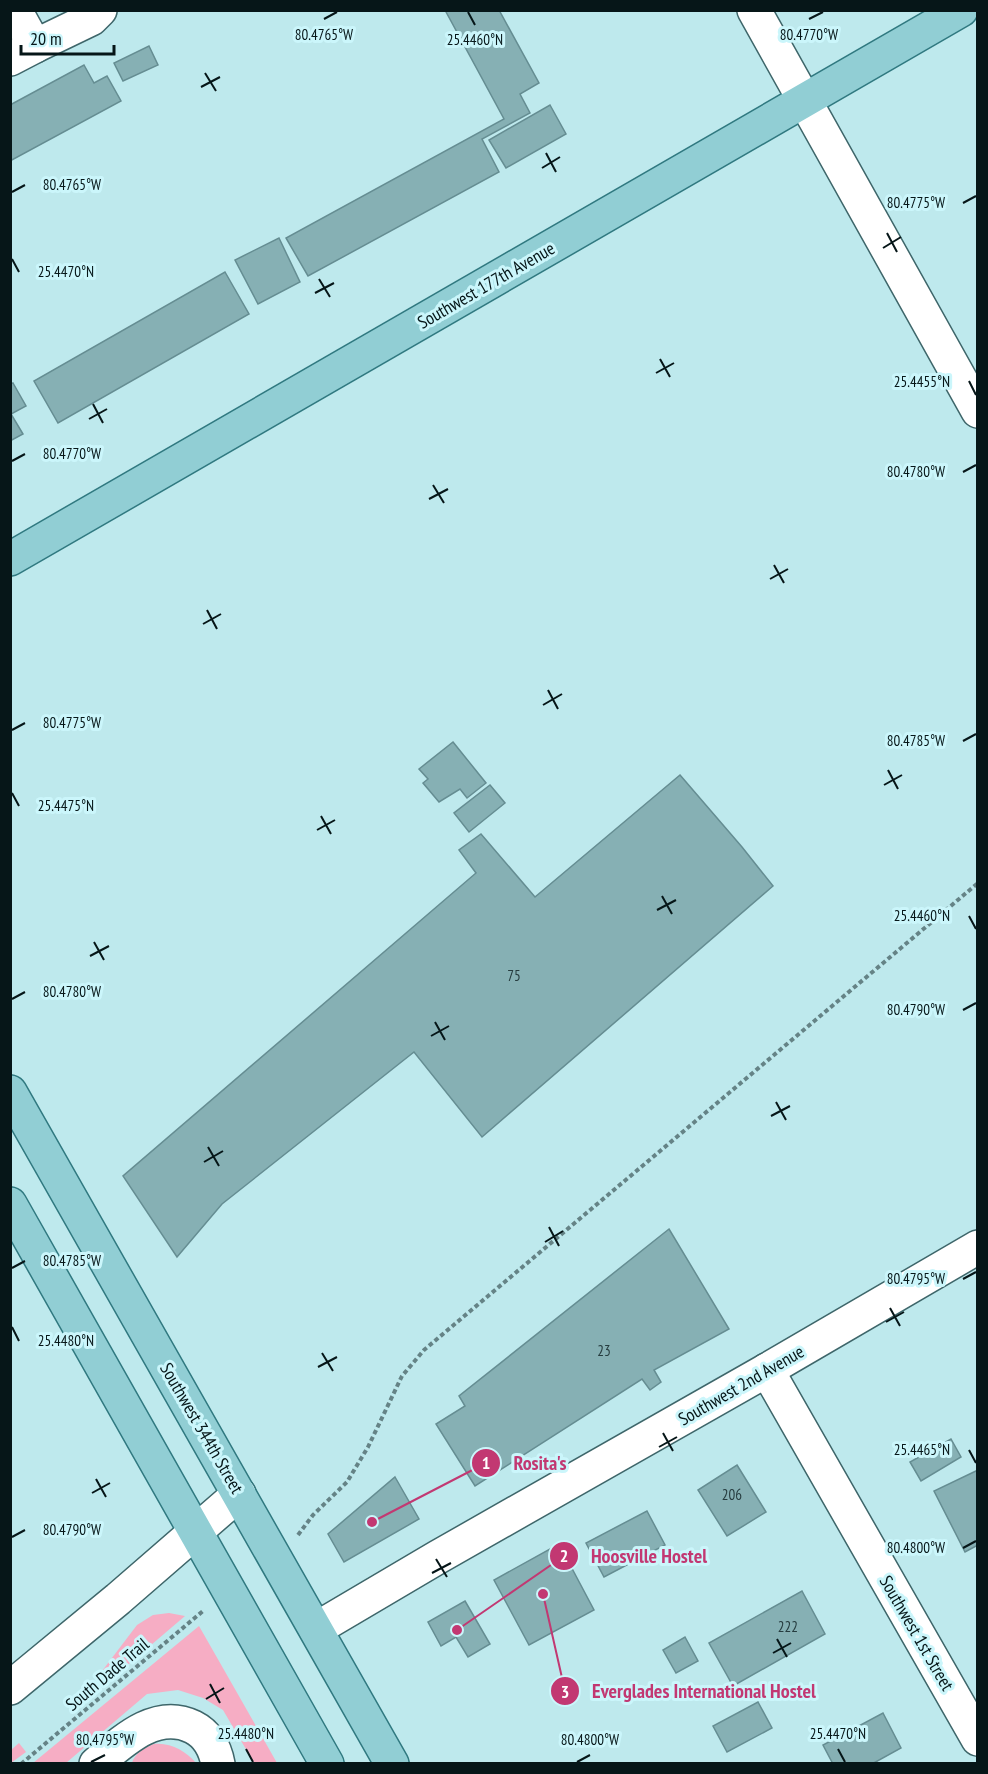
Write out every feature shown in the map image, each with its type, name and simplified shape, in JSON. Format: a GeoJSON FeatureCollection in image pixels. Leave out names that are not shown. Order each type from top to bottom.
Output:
{"type":"FeatureCollection","features":[{"type":"Feature","properties":{"kind":"main road","name":"Southwest 177th Avenue"},"geometry":{"type":"LineString","coordinates":[[10,559],[961,10]]}},
{"type":"Feature","properties":{"kind":"main road","name":"Southwest 344th Street"},"geometry":{"type":"LineString","coordinates":[[10,1092],[392,1764]]}},
{"type":"Feature","properties":{"kind":"main road"},"geometry":{"type":"LineString","coordinates":[[10,1204],[327,1764]]}},
{"type":"Feature","properties":{"kind":"street"},"geometry":{"type":"LineString","coordinates":[[15,10],[23,52],[91,19],[100,10]]}},
{"type":"Feature","properties":{"kind":"street"},"geometry":{"type":"LineString","coordinates":[[754,10],[978,411]]}},
{"type":"Feature","properties":{"kind":"street","name":"Southwest 2nd Avenue"},"geometry":{"type":"LineString","coordinates":[[316,1629],[978,1247]]}},
{"type":"Feature","properties":{"kind":"street","name":"Southwest 1st Street"},"geometry":{"type":"LineString","coordinates":[[767,1370],[978,1739]]}},
{"type":"Feature","properties":{"kind":"street"},"geometry":{"type":"LineString","coordinates":[[10,1688],[196,1533],[239,1494]]}},
{"type":"Feature","properties":{"kind":"street"},"geometry":{"type":"LineString","coordinates":[[96,1764],[129,1736],[152,1725],[168,1721],[183,1722],[201,1731],[221,1760]]}},
{"type":"Feature","properties":{"kind":"path"},"geometry":{"type":"LineString","coordinates":[[291,1543],[313,1515],[347,1482],[368,1448],[402,1376],[432,1343],[978,883]]}},
{"type":"Feature","properties":{"kind":"path","name":"South Dade Trail"},"geometry":{"type":"LineString","coordinates":[[21,1764],[204,1610]]}},
{"type":"Feature","properties":{"kind":"shaded area"},"geometry":{"type":"Polygon","coordinates":[[[169,1613],[185,1616],[103,1686],[96,1679],[137,1625],[153,1615],[169,1613]]]}},
{"type":"Feature","properties":{"kind":"shaded area"},"geometry":{"type":"Polygon","coordinates":[[[199,1626],[277,1763],[254,1763],[223,1710],[203,1698],[178,1690],[147,1694],[66,1763],[33,1763],[199,1626]]]}},
{"type":"Feature","properties":{"kind":"shaded area"},"geometry":{"type":"Polygon","coordinates":[[[19,1743],[26,1752],[11,1763],[11,1750],[19,1743]]]}},
{"type":"Feature","properties":{"kind":"shaded area"},"geometry":{"type":"Polygon","coordinates":[[[154,1744],[166,1744],[177,1748],[196,1763],[132,1763],[140,1751],[154,1744]]]}},
{"type":"Feature","properties":{"kind":"building"},"geometry":{"type":"Polygon","coordinates":[[[445,10],[499,10],[539,83],[520,94],[530,113],[482,139],[499,172],[308,276],[286,238],[504,119],[445,10]]]}},
{"type":"Feature","properties":{"kind":"building"},"geometry":{"type":"Polygon","coordinates":[[[149,46],[158,65],[123,81],[114,63],[149,46]]]}},
{"type":"Feature","properties":{"kind":"building"},"geometry":{"type":"Polygon","coordinates":[[[84,65],[94,83],[107,76],[121,101],[10,161],[10,105],[84,65]]]}},
{"type":"Feature","properties":{"kind":"building"},"geometry":{"type":"Polygon","coordinates":[[[550,105],[566,134],[506,168],[489,140],[550,105]]]}},
{"type":"Feature","properties":{"kind":"building"},"geometry":{"type":"Polygon","coordinates":[[[279,238],[300,282],[258,304],[235,260],[279,238]]]}},
{"type":"Feature","properties":{"kind":"building"},"geometry":{"type":"Polygon","coordinates":[[[225,272],[249,314],[58,423],[34,381],[225,272]]]}},
{"type":"Feature","properties":{"kind":"building"},"geometry":{"type":"Polygon","coordinates":[[[13,383],[26,406],[11,414],[23,434],[10,441],[10,384],[13,383]]]}},
{"type":"Feature","properties":{"kind":"building"},"geometry":{"type":"Polygon","coordinates":[[[453,742],[486,783],[467,798],[460,789],[439,802],[423,783],[428,779],[419,769],[453,742]]]}},
{"type":"Feature","properties":{"kind":"building"},"geometry":{"type":"Polygon","coordinates":[[[680,775],[773,886],[482,1137],[414,1052],[222,1204],[177,1257],[123,1176],[476,873],[459,850],[481,834],[535,897],[680,775]]]}},
{"type":"Feature","properties":{"kind":"building"},"geometry":{"type":"Polygon","coordinates":[[[490,785],[505,803],[469,832],[454,813],[490,785]]]}},
{"type":"Feature","properties":{"kind":"building"},"geometry":{"type":"Polygon","coordinates":[[[669,1229],[729,1329],[654,1370],[661,1382],[650,1390],[642,1379],[475,1486],[436,1424],[465,1406],[459,1396],[669,1229]]]}},
{"type":"Feature","properties":{"kind":"building"},"geometry":{"type":"Polygon","coordinates":[[[951,1439],[961,1457],[921,1481],[910,1462],[951,1439]]]}},
{"type":"Feature","properties":{"kind":"building"},"geometry":{"type":"Polygon","coordinates":[[[737,1465],[766,1512],[727,1536],[698,1490],[737,1465]]]}},
{"type":"Feature","properties":{"kind":"building"},"geometry":{"type":"Polygon","coordinates":[[[978,1470],[978,1545],[965,1552],[934,1491],[978,1470]]]}},
{"type":"Feature","properties":{"kind":"building"},"geometry":{"type":"Polygon","coordinates":[[[395,1477],[419,1519],[344,1562],[328,1534],[395,1477]]]}},
{"type":"Feature","properties":{"kind":"building"},"geometry":{"type":"Polygon","coordinates":[[[647,1511],[665,1545],[604,1577],[586,1543],[647,1511]]]}},
{"type":"Feature","properties":{"kind":"building"},"geometry":{"type":"Polygon","coordinates":[[[559,1544],[594,1610],[529,1645],[494,1580],[559,1544]]]}},
{"type":"Feature","properties":{"kind":"building"},"geometry":{"type":"Polygon","coordinates":[[[802,1591],[825,1634],[733,1686],[709,1643],[802,1591]]]}},
{"type":"Feature","properties":{"kind":"building"},"geometry":{"type":"Polygon","coordinates":[[[465,1601],[490,1644],[468,1657],[456,1637],[441,1646],[428,1622],[465,1601]]]}},
{"type":"Feature","properties":{"kind":"building"},"geometry":{"type":"Polygon","coordinates":[[[685,1637],[698,1661],[676,1673],[663,1650],[685,1637]]]}},
{"type":"Feature","properties":{"kind":"building"},"geometry":{"type":"Polygon","coordinates":[[[758,1702],[772,1728],[727,1752],[713,1726],[758,1702]]]}},
{"type":"Feature","properties":{"kind":"building"},"geometry":{"type":"Polygon","coordinates":[[[883,1713],[901,1748],[872,1764],[833,1764],[823,1745],[883,1713]]]}},
{"type":"Feature","properties":{"kind":"place","name":"Rosita's"},"geometry":{"type":"Point","coordinates":[372,1522]}},
{"type":"Feature","properties":{"kind":"place","name":"Everglades International Hostel"},"geometry":{"type":"Point","coordinates":[543,1594]}},
{"type":"Feature","properties":{"kind":"place","name":"Hoosville Hostel"},"geometry":{"type":"Point","coordinates":[457,1630]}}]}
